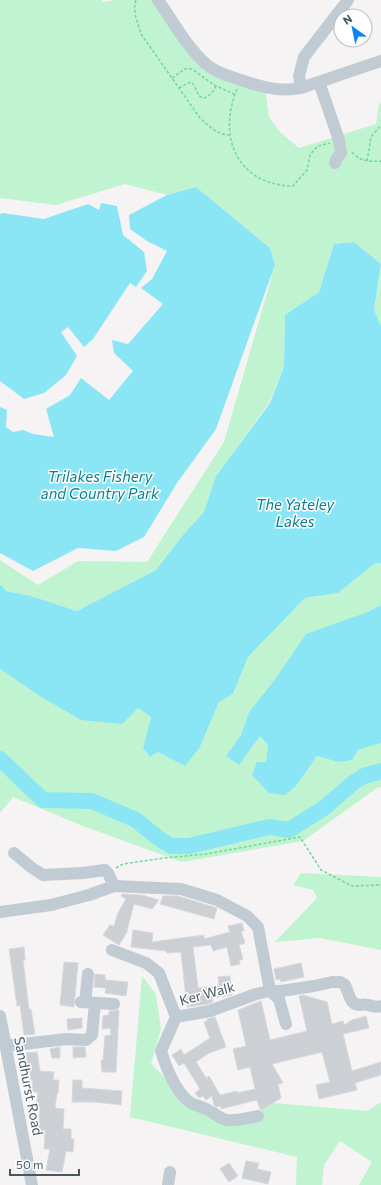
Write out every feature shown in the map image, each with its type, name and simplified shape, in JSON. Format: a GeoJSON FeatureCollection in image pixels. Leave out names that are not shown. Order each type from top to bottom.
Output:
{"type":"FeatureCollection","features":[{"type":"Feature","properties":{"kind":"street"},"geometry":{"type":"LineString","coordinates":[[158,0],[193,50],[206,64],[228,76],[265,88],[291,90],[301,88],[381,62]]}},
{"type":"Feature","properties":{"kind":"street"},"geometry":{"type":"LineString","coordinates":[[301,88],[300,76],[304,57],[348,0]]}},
{"type":"Feature","properties":{"kind":"street"},"geometry":{"type":"LineString","coordinates":[[319,82],[339,140],[341,153],[336,158],[335,163]]}},
{"type":"Feature","properties":{"kind":"street"},"geometry":{"type":"LineString","coordinates":[[14,853],[43,875],[83,873],[105,870],[114,886]]}},
{"type":"Feature","properties":{"kind":"street"},"geometry":{"type":"LineString","coordinates":[[0,912],[52,905],[89,895],[114,886],[181,888],[217,900],[246,916],[258,927],[270,991],[279,999],[286,1024]]}},
{"type":"Feature","properties":{"kind":"street"},"geometry":{"type":"LineString","coordinates":[[112,950],[146,963],[159,973],[176,1017]]}},
{"type":"Feature","properties":{"kind":"street"},"geometry":{"type":"LineString","coordinates":[[6,1046],[66,1039],[86,1040],[92,1035],[87,1003],[88,974]]}},
{"type":"Feature","properties":{"kind":"street","name":"Ker Walk"},"geometry":{"type":"LineString","coordinates":[[258,1116],[236,1120],[226,1120],[192,1103],[183,1095],[164,1063],[161,1051],[176,1017],[210,1011],[256,994],[332,982],[340,982],[345,985],[350,1000],[358,1005],[381,1006]]}},
{"type":"Feature","properties":{"kind":"street"},"geometry":{"type":"LineString","coordinates":[[87,1003],[114,1004]]}},
{"type":"Feature","properties":{"kind":"street","name":"Sandhurst Road"},"geometry":{"type":"LineString","coordinates":[[0,1016],[32,1185]]}},
{"type":"Feature","properties":{"kind":"street"},"geometry":{"type":"LineString","coordinates":[[168,1185],[170,1172]]}},
{"type":"Feature","properties":{"kind":"path"},"geometry":{"type":"LineString","coordinates":[[136,0],[134,3],[136,19],[142,34],[172,78],[200,118],[209,127],[217,132],[229,135]]}},
{"type":"Feature","properties":{"kind":"path"},"geometry":{"type":"LineString","coordinates":[[172,78],[188,68],[192,69],[216,86],[235,94]]}},
{"type":"Feature","properties":{"kind":"path"},"geometry":{"type":"LineString","coordinates":[[241,80],[235,94],[231,111],[229,135],[232,146],[248,171],[263,180],[282,186],[293,186],[307,170],[310,155],[318,146],[339,140]]}},
{"type":"Feature","properties":{"kind":"path"},"geometry":{"type":"LineString","coordinates":[[179,88],[191,82],[199,96],[205,98],[212,93],[216,86]]}},
{"type":"Feature","properties":{"kind":"path"},"geometry":{"type":"LineString","coordinates":[[367,161],[371,137],[381,125]]}},
{"type":"Feature","properties":{"kind":"path"},"geometry":{"type":"LineString","coordinates":[[351,152],[355,156],[367,161],[381,161]]}},
{"type":"Feature","properties":{"kind":"path"},"geometry":{"type":"LineString","coordinates":[[108,873],[123,864],[206,854],[300,837],[321,870],[352,886],[381,885]]}},
{"type":"Feature","properties":{"kind":"green space"},"geometry":{"type":"Polygon","coordinates":[[[0,0],[102,0],[103,2],[116,0],[158,0],[206,64],[265,88],[269,117],[280,132],[299,148],[376,124],[379,104],[381,102],[381,264],[354,242],[334,244],[319,292],[285,315],[284,367],[269,403],[216,476],[204,512],[183,535],[156,570],[77,611],[31,596],[5,591],[0,584],[0,560],[38,585],[78,561],[147,562],[224,442],[275,265],[270,248],[196,187],[167,195],[125,184],[56,205],[0,198],[0,0]]]}},
{"type":"Feature","properties":{"kind":"green space"},"geometry":{"type":"Polygon","coordinates":[[[381,267],[381,326],[374,310],[381,267]]]}},
{"type":"Feature","properties":{"kind":"green space"},"geometry":{"type":"Polygon","coordinates":[[[381,563],[381,605],[365,613],[276,678],[249,712],[241,735],[226,756],[251,749],[260,735],[268,745],[266,762],[296,786],[317,756],[338,762],[358,750],[381,743],[381,787],[377,788],[303,841],[182,862],[83,826],[13,797],[0,813],[0,669],[38,695],[138,708],[151,717],[143,748],[150,757],[158,752],[200,747],[219,702],[233,694],[248,657],[305,598],[338,593],[374,564],[381,563]]]}},
{"type":"Feature","properties":{"kind":"green space"},"geometry":{"type":"Polygon","coordinates":[[[301,873],[381,877],[381,950],[320,938],[275,942],[317,898],[313,890],[293,885],[301,873]]]}},
{"type":"Feature","properties":{"kind":"green space"},"geometry":{"type":"Polygon","coordinates":[[[142,976],[156,994],[161,1029],[151,1064],[173,1085],[190,1106],[246,1121],[274,1103],[367,1111],[381,1102],[381,1185],[359,1185],[372,1162],[340,1141],[324,1165],[322,1185],[296,1185],[297,1157],[130,1117],[142,976]]]}},
{"type":"Feature","properties":{"kind":"water","name":"Trilakes Fishery and Country Park"},"geometry":{"type":"Polygon","coordinates":[[[196,187],[270,248],[275,265],[216,429],[177,483],[144,537],[116,551],[78,548],[33,571],[0,553],[0,407],[7,410],[6,427],[13,432],[23,430],[33,434],[54,437],[46,409],[70,395],[81,378],[109,400],[133,371],[114,353],[112,340],[128,344],[163,304],[141,288],[152,279],[167,251],[147,241],[130,229],[129,215],[167,195],[196,187]]]}},
{"type":"Feature","properties":{"kind":"water"},"geometry":{"type":"Polygon","coordinates":[[[101,203],[117,206],[123,235],[144,252],[147,271],[136,287],[130,283],[93,339],[84,347],[68,327],[61,332],[77,356],[66,375],[44,393],[24,399],[0,381],[0,214],[3,213],[44,219],[88,204],[99,210],[101,203]]]}},
{"type":"Feature","properties":{"kind":"water","name":"The Yateley Lakes"},"geometry":{"type":"Polygon","coordinates":[[[354,242],[381,264],[374,310],[381,326],[381,563],[374,564],[338,593],[305,598],[248,657],[233,694],[219,702],[200,747],[185,766],[158,752],[150,757],[143,748],[151,717],[138,708],[122,724],[81,720],[38,695],[0,669],[0,584],[6,591],[31,596],[77,611],[156,570],[183,535],[204,512],[216,476],[270,403],[284,367],[285,315],[319,292],[334,244],[354,242]]]}},
{"type":"Feature","properties":{"kind":"water"},"geometry":{"type":"Polygon","coordinates":[[[381,605],[381,743],[358,750],[352,760],[338,762],[317,756],[296,786],[285,795],[269,793],[252,775],[257,762],[266,762],[268,745],[260,736],[239,765],[226,756],[241,735],[249,712],[276,678],[306,634],[365,613],[381,605]]]}},
{"type":"Feature","properties":{"kind":"building"},"geometry":{"type":"Polygon","coordinates":[[[122,894],[142,895],[159,900],[152,909],[134,904],[128,930],[119,945],[103,935],[110,925],[114,926],[118,913],[126,899],[121,896],[122,894]]]}},
{"type":"Feature","properties":{"kind":"building"},"geometry":{"type":"Polygon","coordinates":[[[163,896],[178,896],[217,908],[214,919],[160,904],[163,896]]]}},
{"type":"Feature","properties":{"kind":"building"},"geometry":{"type":"Polygon","coordinates":[[[242,923],[244,931],[241,931],[245,943],[239,945],[243,959],[239,961],[240,964],[231,966],[227,947],[213,951],[211,945],[193,947],[198,988],[219,986],[218,977],[230,976],[232,995],[212,998],[213,1002],[208,1004],[187,1007],[181,952],[167,953],[166,951],[131,947],[133,930],[153,933],[152,942],[204,935],[204,939],[230,932],[228,926],[242,923]]]}},
{"type":"Feature","properties":{"kind":"building"},"geometry":{"type":"Polygon","coordinates":[[[24,947],[25,960],[23,960],[29,1009],[31,1009],[35,1034],[24,1035],[20,1005],[17,1006],[9,949],[24,947]]]}},
{"type":"Feature","properties":{"kind":"building"},"geometry":{"type":"Polygon","coordinates":[[[64,962],[78,963],[74,1007],[60,1005],[64,962]]]}},
{"type":"Feature","properties":{"kind":"building"},"geometry":{"type":"Polygon","coordinates":[[[301,963],[304,977],[281,982],[280,979],[276,980],[274,969],[301,963]]]}},
{"type":"Feature","properties":{"kind":"building"},"geometry":{"type":"Polygon","coordinates":[[[95,974],[105,975],[105,980],[128,982],[126,996],[105,993],[106,988],[94,987],[95,974]]]}},
{"type":"Feature","properties":{"kind":"building"},"geometry":{"type":"Polygon","coordinates":[[[303,995],[327,1002],[332,1024],[343,1021],[344,1025],[352,1020],[366,1016],[369,1028],[343,1034],[352,1071],[381,1062],[381,1075],[355,1083],[357,1090],[319,1099],[316,1085],[330,1082],[322,1052],[272,1064],[283,1083],[278,1084],[281,1098],[262,1110],[260,1109],[257,1100],[221,1109],[221,1106],[217,1107],[214,1105],[212,1096],[206,1100],[203,1096],[199,1098],[195,1093],[200,1089],[184,1063],[179,1066],[172,1055],[181,1049],[184,1055],[210,1038],[204,1022],[207,1021],[207,1019],[215,1017],[226,1047],[209,1053],[196,1062],[208,1081],[207,1077],[209,1076],[220,1095],[255,1089],[250,1067],[238,1070],[233,1049],[246,1046],[238,1010],[261,1001],[270,1040],[307,1031],[299,996],[303,995]]]}},
{"type":"Feature","properties":{"kind":"building"},"geometry":{"type":"Polygon","coordinates":[[[119,1010],[116,1072],[102,1072],[101,1060],[103,1060],[105,1036],[111,1035],[110,1028],[102,1029],[103,1016],[109,1015],[109,1011],[119,1010]]]}},
{"type":"Feature","properties":{"kind":"building"},"geometry":{"type":"Polygon","coordinates":[[[82,1018],[82,1028],[68,1030],[67,1019],[82,1018]]]}},
{"type":"Feature","properties":{"kind":"building"},"geometry":{"type":"Polygon","coordinates":[[[60,1047],[60,1058],[52,1058],[50,1049],[60,1047]]]}},
{"type":"Feature","properties":{"kind":"building"},"geometry":{"type":"Polygon","coordinates":[[[73,1047],[85,1047],[86,1057],[73,1058],[73,1047]]]}},
{"type":"Feature","properties":{"kind":"building"},"geometry":{"type":"Polygon","coordinates":[[[37,1052],[40,1071],[54,1072],[53,1080],[59,1080],[55,1108],[64,1109],[63,1129],[71,1129],[71,1139],[74,1139],[73,1152],[66,1151],[62,1172],[46,1170],[50,1149],[44,1149],[45,1133],[38,1133],[40,1108],[36,1108],[38,1092],[32,1092],[33,1080],[30,1080],[30,1067],[28,1068],[26,1053],[37,1052]]]}},
{"type":"Feature","properties":{"kind":"building"},"geometry":{"type":"Polygon","coordinates":[[[73,1080],[82,1080],[82,1088],[122,1091],[121,1105],[95,1102],[72,1102],[73,1080]]]}},
{"type":"Feature","properties":{"kind":"building"},"geometry":{"type":"Polygon","coordinates":[[[246,1161],[259,1163],[257,1169],[271,1172],[268,1184],[242,1178],[246,1161]]]}},
{"type":"Feature","properties":{"kind":"building"},"geometry":{"type":"Polygon","coordinates":[[[229,1163],[238,1176],[229,1182],[220,1169],[229,1163]]]}},
{"type":"Feature","properties":{"kind":"waterway"},"geometry":{"type":"LineString","coordinates":[[0,759],[43,800],[92,801],[136,820],[158,838],[171,846],[189,846],[269,827],[289,830],[324,808],[354,782],[364,776],[381,771]]}}]}
